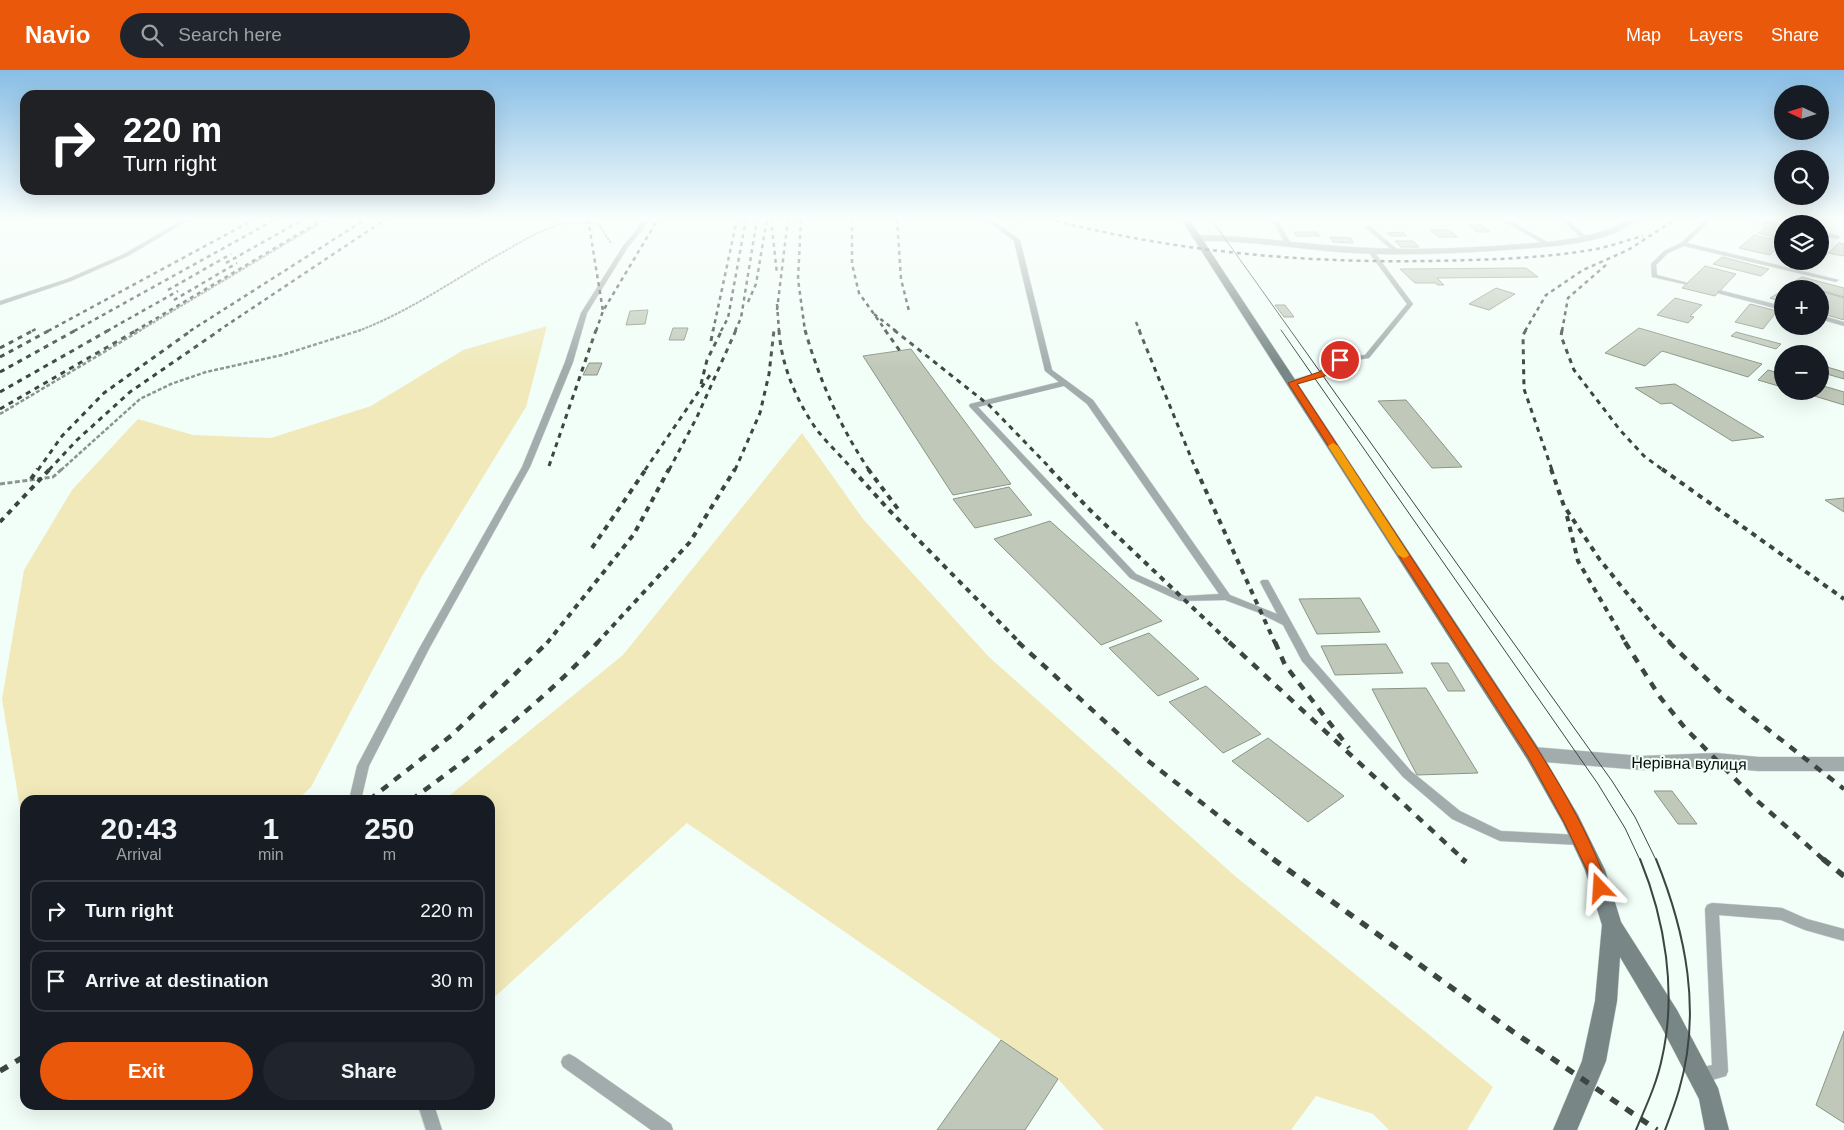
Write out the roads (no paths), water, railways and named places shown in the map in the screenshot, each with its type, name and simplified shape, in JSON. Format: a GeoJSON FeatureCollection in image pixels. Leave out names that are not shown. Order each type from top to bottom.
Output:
{"type":"FeatureCollection","features":[{"type":"Feature","properties":{"kind":"main road"},"geometry":{"type":"LineString","coordinates":[[1218,268],[1534,754],[1595,870],[1612,925],[1668,1018],[1710,1096],[1717,1130]]}},
{"type":"Feature","properties":{"kind":"main road"},"geometry":{"type":"LineString","coordinates":[[1565,1130],[1594,1061],[1606,1001],[1612,925]]}},
{"type":"Feature","properties":{"kind":"street","name":"Нерівна вулиця"},"geometry":{"type":"LineString","coordinates":[[1534,754],[1641,763],[1716,760],[1758,764],[1844,764]]}},
{"type":"Feature","properties":{"kind":"lane"},"geometry":{"type":"LineString","coordinates":[[0,303],[69,280],[95,268]]}},
{"type":"Feature","properties":{"kind":"lane"},"geometry":{"type":"LineString","coordinates":[[356,795],[363,766],[526,467],[569,362],[584,313],[612,268]]}},
{"type":"Feature","properties":{"kind":"lane"},"geometry":{"type":"LineString","coordinates":[[1024,268],[1049,371],[1090,402],[1226,597]]}},
{"type":"Feature","properties":{"kind":"lane"},"geometry":{"type":"LineString","coordinates":[[1292,383],[1322,374],[1340,360],[1367,357],[1410,304],[1384,268]]}},
{"type":"Feature","properties":{"kind":"lane"},"geometry":{"type":"LineString","coordinates":[[1653,268],[1654,276],[1686,284]]}},
{"type":"Feature","properties":{"kind":"lane"},"geometry":{"type":"LineString","coordinates":[[1787,268],[1836,280]]}},
{"type":"Feature","properties":{"kind":"lane"},"geometry":{"type":"LineString","coordinates":[[1719,292],[1774,306]]}},
{"type":"Feature","properties":{"kind":"lane"},"geometry":{"type":"LineString","coordinates":[[1829,320],[1844,324]]}},
{"type":"Feature","properties":{"kind":"lane"},"geometry":{"type":"LineString","coordinates":[[1065,383],[974,406],[1133,576],[1184,599],[1226,597],[1287,623]]}},
{"type":"Feature","properties":{"kind":"lane"},"geometry":{"type":"LineString","coordinates":[[1265,582],[1306,658],[1336,695],[1407,774],[1456,815],[1500,836],[1580,840]]}},
{"type":"Feature","properties":{"kind":"lane"},"geometry":{"type":"LineString","coordinates":[[1698,1076],[1720,1071],[1712,909],[1782,914],[1805,924],[1844,935]]}},
{"type":"Feature","properties":{"kind":"lane"},"geometry":{"type":"LineString","coordinates":[[569,1062],[665,1130]]}},
{"type":"Feature","properties":{"kind":"lane"},"geometry":{"type":"LineString","coordinates":[[428,1110],[434,1130]]}},
{"type":"Feature","properties":{"kind":"tram line"},"geometry":{"type":"LineString","coordinates":[[1246,268],[1612,781],[1635,817],[1656,860]]}},
{"type":"Feature","properties":{"kind":"tram line"},"geometry":{"type":"LineString","coordinates":[[1281,330],[1598,784],[1625,828],[1640,860]]}},
{"type":"Feature","properties":{"kind":"tram line"},"geometry":{"type":"LineString","coordinates":[[1636,1130],[1660,1067],[1668,1008],[1668,982],[1662,931],[1649,882],[1640,859]]}},
{"type":"Feature","properties":{"kind":"tram line"},"geometry":{"type":"LineString","coordinates":[[1656,859],[1667,887],[1683,944],[1690,1002],[1686,1061],[1665,1130]]}},
{"type":"Feature","properties":{"kind":"railway"},"geometry":{"type":"LineString","coordinates":[[48,331],[164,268]]}},
{"type":"Feature","properties":{"kind":"railway"},"geometry":{"type":"LineString","coordinates":[[74,331],[187,268]]}},
{"type":"Feature","properties":{"kind":"railway"},"geometry":{"type":"LineString","coordinates":[[168,290],[206,268]]}},
{"type":"Feature","properties":{"kind":"railway"},"geometry":{"type":"LineString","coordinates":[[174,300],[228,268]]}},
{"type":"Feature","properties":{"kind":"railway"},"geometry":{"type":"LineString","coordinates":[[135,331],[241,268]]}},
{"type":"Feature","properties":{"kind":"railway"},"geometry":{"type":"LineString","coordinates":[[190,331],[288,268]]}},
{"type":"Feature","properties":{"kind":"railway"},"geometry":{"type":"LineString","coordinates":[[218,331],[312,268]]}},
{"type":"Feature","properties":{"kind":"railway"},"geometry":{"type":"LineString","coordinates":[[596,268],[603,311]]}},
{"type":"Feature","properties":{"kind":"railway"},"geometry":{"type":"LineString","coordinates":[[603,311],[628,268]]}},
{"type":"Feature","properties":{"kind":"railway"},"geometry":{"type":"LineString","coordinates":[[713,331],[726,268]]}},
{"type":"Feature","properties":{"kind":"railway"},"geometry":{"type":"LineString","coordinates":[[721,331],[728,318],[737,268]]}},
{"type":"Feature","properties":{"kind":"railway"},"geometry":{"type":"LineString","coordinates":[[735,331],[741,318],[749,268]]}},
{"type":"Feature","properties":{"kind":"railway"},"geometry":{"type":"LineString","coordinates":[[748,302],[756,284],[759,268]]}},
{"type":"Feature","properties":{"kind":"railway"},"geometry":{"type":"LineString","coordinates":[[776,268],[777,274]]}},
{"type":"Feature","properties":{"kind":"railway"},"geometry":{"type":"LineString","coordinates":[[777,308],[782,268]]}},
{"type":"Feature","properties":{"kind":"railway"},"geometry":{"type":"LineString","coordinates":[[799,268],[798,279],[805,331]]}},
{"type":"Feature","properties":{"kind":"railway"},"geometry":{"type":"LineString","coordinates":[[853,268],[859,293],[886,331]]}},
{"type":"Feature","properties":{"kind":"railway"},"geometry":{"type":"LineString","coordinates":[[900,268],[909,311]]}},
{"type":"Feature","properties":{"kind":"railway"},"geometry":{"type":"LineString","coordinates":[[1525,331],[1546,295],[1586,268]]}},
{"type":"Feature","properties":{"kind":"railway"},"geometry":{"type":"LineString","coordinates":[[1562,331],[1568,298],[1602,268]]}},
{"type":"Feature","properties":{"kind":"railway"},"geometry":{"type":"LineString","coordinates":[[107,331],[178,291]]}},
{"type":"Feature","properties":{"kind":"railway"},"geometry":{"type":"LineString","coordinates":[[777,308],[779,331]]}},
{"type":"Feature","properties":{"kind":"railway"},"geometry":{"type":"LineString","coordinates":[[596,331],[603,311]]}},
{"type":"Feature","properties":{"kind":"railway"},"geometry":{"type":"LineString","coordinates":[[874,314],[896,331]]}},
{"type":"Feature","properties":{"kind":"railway"},"geometry":{"type":"LineString","coordinates":[[1136,322],[1140,331]]}},
{"type":"Feature","properties":{"kind":"railway"},"geometry":{"type":"LineString","coordinates":[[34,330],[38,328]]}},
{"type":"Feature","properties":{"kind":"railway"},"geometry":{"type":"LineString","coordinates":[[0,348],[34,330]]}},
{"type":"Feature","properties":{"kind":"railway"},"geometry":{"type":"LineString","coordinates":[[0,357],[50,330]]}},
{"type":"Feature","properties":{"kind":"railway"},"geometry":{"type":"LineString","coordinates":[[0,372],[76,330]]}},
{"type":"Feature","properties":{"kind":"railway"},"geometry":{"type":"LineString","coordinates":[[0,392],[109,330]]}},
{"type":"Feature","properties":{"kind":"railway"},"geometry":{"type":"LineString","coordinates":[[0,409],[137,330]]}},
{"type":"Feature","properties":{"kind":"railway"},"geometry":{"type":"LineString","coordinates":[[38,470],[62,436],[104,393],[192,330]]}},
{"type":"Feature","properties":{"kind":"railway"},"geometry":{"type":"LineString","coordinates":[[49,470],[77,440],[130,392],[220,330]]}},
{"type":"Feature","properties":{"kind":"railway"},"geometry":{"type":"LineString","coordinates":[[549,466],[596,330]]}},
{"type":"Feature","properties":{"kind":"railway"},"geometry":{"type":"LineString","coordinates":[[711,341],[713,330]]}},
{"type":"Feature","properties":{"kind":"railway"},"geometry":{"type":"LineString","coordinates":[[701,384],[707,360],[722,330]]}},
{"type":"Feature","properties":{"kind":"railway"},"geometry":{"type":"LineString","coordinates":[[669,470],[697,417],[736,330]]}},
{"type":"Feature","properties":{"kind":"railway"},"geometry":{"type":"LineString","coordinates":[[735,470],[760,413],[769,374],[774,330]]}},
{"type":"Feature","properties":{"kind":"railway"},"geometry":{"type":"LineString","coordinates":[[779,330],[780,343],[791,383],[803,407],[817,430],[853,470]]}},
{"type":"Feature","properties":{"kind":"railway"},"geometry":{"type":"LineString","coordinates":[[805,330],[831,402],[858,454],[869,470]]}},
{"type":"Feature","properties":{"kind":"railway"},"geometry":{"type":"LineString","coordinates":[[885,330],[900,351]]}},
{"type":"Feature","properties":{"kind":"railway"},"geometry":{"type":"LineString","coordinates":[[894,330],[990,406],[1052,470]]}},
{"type":"Feature","properties":{"kind":"railway"},"geometry":{"type":"LineString","coordinates":[[1139,330],[1196,470]]}},
{"type":"Feature","properties":{"kind":"railway"},"geometry":{"type":"LineString","coordinates":[[1526,330],[1523,335],[1524,389],[1552,470]]}},
{"type":"Feature","properties":{"kind":"railway"},"geometry":{"type":"LineString","coordinates":[[1562,330],[1561,336],[1574,370],[1620,430],[1644,456],[1663,470]]}},
{"type":"Feature","properties":{"kind":"railway"},"geometry":{"type":"LineString","coordinates":[[645,470],[710,375]]}},
{"type":"Feature","properties":{"kind":"railway"},"geometry":{"type":"LineString","coordinates":[[31,479],[38,469]]}},
{"type":"Feature","properties":{"kind":"railway"},"geometry":{"type":"LineString","coordinates":[[0,522],[50,469]]}},
{"type":"Feature","properties":{"kind":"railway"},"geometry":{"type":"LineString","coordinates":[[592,548],[646,469]]}},
{"type":"Feature","properties":{"kind":"railway"},"geometry":{"type":"LineString","coordinates":[[547,643],[634,534],[669,469]]}},
{"type":"Feature","properties":{"kind":"railway"},"geometry":{"type":"LineString","coordinates":[[597,643],[690,542],[735,469]]}},
{"type":"Feature","properties":{"kind":"railway"},"geometry":{"type":"LineString","coordinates":[[852,469],[889,510],[1020,643]]}},
{"type":"Feature","properties":{"kind":"railway"},"geometry":{"type":"LineString","coordinates":[[868,469],[901,513]]}},
{"type":"Feature","properties":{"kind":"railway"},"geometry":{"type":"LineString","coordinates":[[1050,469],[1093,513],[1230,643]]}},
{"type":"Feature","properties":{"kind":"railway"},"geometry":{"type":"LineString","coordinates":[[1196,469],[1275,643]]}},
{"type":"Feature","properties":{"kind":"railway"},"geometry":{"type":"LineString","coordinates":[[1551,469],[1564,506],[1600,560],[1656,629],[1671,643]]}},
{"type":"Feature","properties":{"kind":"railway"},"geometry":{"type":"LineString","coordinates":[[1662,469],[1844,599]]}},
{"type":"Feature","properties":{"kind":"railway"},"geometry":{"type":"LineString","coordinates":[[1567,516],[1578,561],[1626,643]]}},
{"type":"Feature","properties":{"kind":"railway"},"geometry":{"type":"LineString","coordinates":[[418,795],[509,726],[555,685],[598,642]]}},
{"type":"Feature","properties":{"kind":"railway"},"geometry":{"type":"LineString","coordinates":[[1018,642],[1147,760],[1275,860]]}},
{"type":"Feature","properties":{"kind":"railway"},"geometry":{"type":"LineString","coordinates":[[1229,642],[1464,860]]}},
{"type":"Feature","properties":{"kind":"railway"},"geometry":{"type":"LineString","coordinates":[[1275,642],[1285,665],[1349,748]]}},
{"type":"Feature","properties":{"kind":"railway"},"geometry":{"type":"LineString","coordinates":[[1625,642],[1660,697],[1685,728],[1754,798],[1824,860]]}},
{"type":"Feature","properties":{"kind":"railway"},"geometry":{"type":"LineString","coordinates":[[1669,642],[1719,691],[1844,789]]}},
{"type":"Feature","properties":{"kind":"railway"},"geometry":{"type":"LineString","coordinates":[[375,795],[452,735],[547,643]]}},
{"type":"Feature","properties":{"kind":"railway"},"geometry":{"type":"LineString","coordinates":[[1273,859],[1512,1031],[1657,1130]]}},
{"type":"Feature","properties":{"kind":"railway"},"geometry":{"type":"LineString","coordinates":[[1462,859],[1466,862]]}},
{"type":"Feature","properties":{"kind":"railway"},"geometry":{"type":"LineString","coordinates":[[1823,859],[1844,876]]}},
{"type":"Feature","properties":{"kind":"railway"},"geometry":{"type":"LineString","coordinates":[[0,1071],[20,1059]]}}]}
